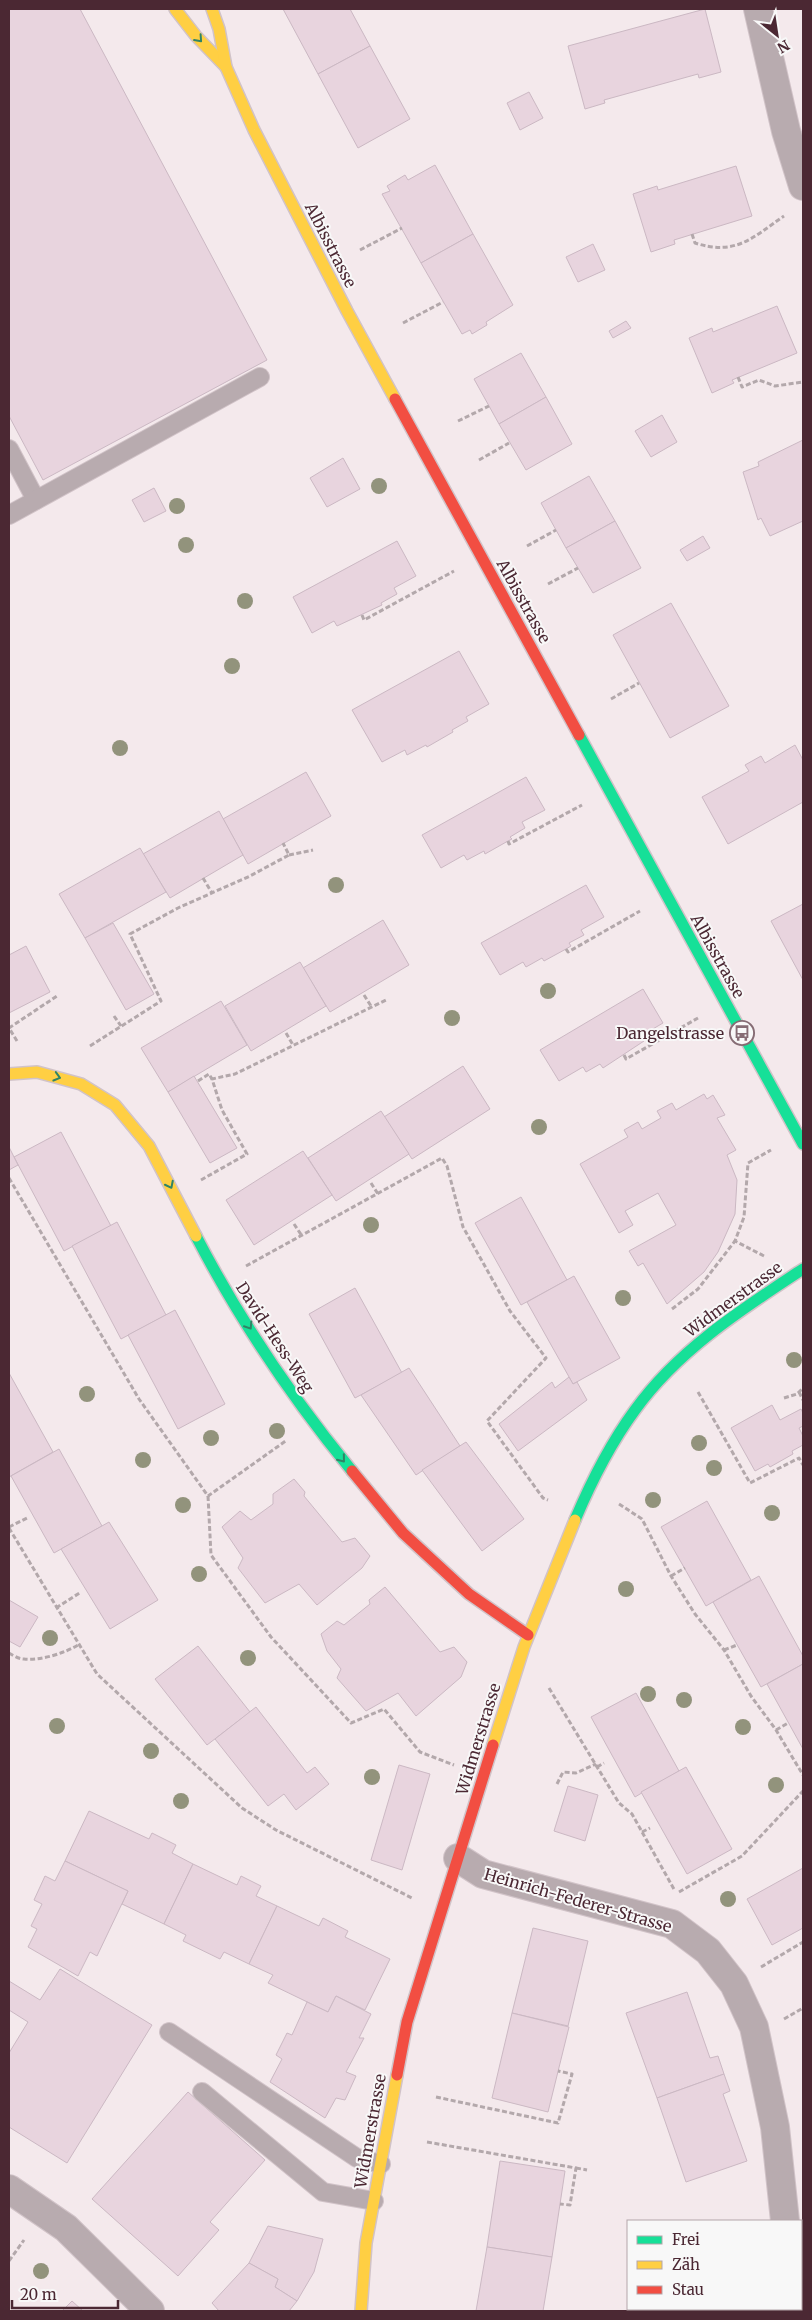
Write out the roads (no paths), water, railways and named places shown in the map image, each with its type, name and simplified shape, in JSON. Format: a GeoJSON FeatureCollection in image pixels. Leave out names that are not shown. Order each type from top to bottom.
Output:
{"type":"FeatureCollection","features":[{"type":"Feature","properties":{"kind":"street","name":"Albisstrasse"},"geometry":{"type":"LineString","coordinates":[[175,9],[196,36],[226,67]]}},
{"type":"Feature","properties":{"kind":"street","name":"Albisstrasse"},"geometry":{"type":"LineString","coordinates":[[212,9],[219,29],[226,67],[254,130],[347,312],[803,1144]]}},
{"type":"Feature","properties":{"kind":"street"},"geometry":{"type":"LineString","coordinates":[[758,9],[786,131],[803,186]]}},
{"type":"Feature","properties":{"kind":"street","name":"David-Hess-Weg"},"geometry":{"type":"LineString","coordinates":[[9,1074],[34,1072],[81,1084],[115,1106],[149,1146],[219,1281],[312,1422],[403,1533],[469,1594],[528,1635]]}},
{"type":"Feature","properties":{"kind":"street","name":"Widmerstrasse"},"geometry":{"type":"LineString","coordinates":[[361,2311],[366,2243],[407,2022],[441,1907],[528,1635],[581,1504],[606,1454],[630,1416],[668,1372],[714,1330],[803,1269]]}},
{"type":"Feature","properties":{"kind":"street","name":"Heinrich-Federer-Strasse"},"geometry":{"type":"LineString","coordinates":[[458,1858],[483,1874],[672,1924],[708,1951],[734,1984],[754,2027],[775,2127],[785,2220]]}},
{"type":"Feature","properties":{"kind":"street"},"geometry":{"type":"LineString","coordinates":[[9,2189],[66,2228],[150,2311]]}},
{"type":"Feature","properties":{"kind":"lane"},"geometry":{"type":"LineString","coordinates":[[9,515],[260,377]]}},
{"type":"Feature","properties":{"kind":"lane"},"geometry":{"type":"LineString","coordinates":[[9,449],[36,500]]}},
{"type":"Feature","properties":{"kind":"lane"},"geometry":{"type":"LineString","coordinates":[[169,2032],[357,2158],[381,2164]]}},
{"type":"Feature","properties":{"kind":"lane"},"geometry":{"type":"LineString","coordinates":[[202,2092],[323,2192],[374,2201]]}},
{"type":"Feature","properties":{"kind":"place","name":"Dangelstrasse"},"geometry":{"type":"Point","coordinates":[742,1033]}}]}
